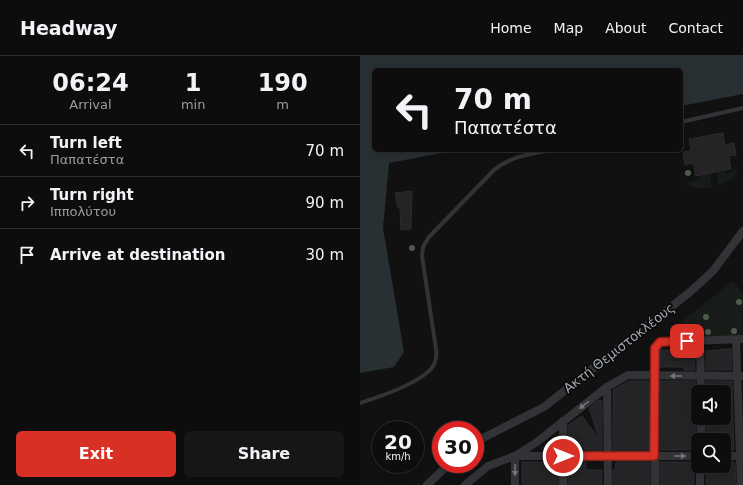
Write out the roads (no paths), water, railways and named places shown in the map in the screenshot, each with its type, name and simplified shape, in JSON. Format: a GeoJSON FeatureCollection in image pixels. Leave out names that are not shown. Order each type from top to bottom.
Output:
{"type":"FeatureCollection","features":[{"type":"Feature","properties":{"kind":"street","name":"Ακτή Θεμιστοκλέους"},"geometry":{"type":"LineString","coordinates":[[484,437],[544,407],[690,292],[716,268],[743,231]]}},
{"type":"Feature","properties":{"kind":"street"},"geometry":{"type":"LineString","coordinates":[[655,485],[655,348],[660,342],[739,340],[740,485]]}},
{"type":"Feature","properties":{"kind":"street"},"geometry":{"type":"LineString","coordinates":[[700,341],[701,385]]}},
{"type":"Feature","properties":{"kind":"street"},"geometry":{"type":"LineString","coordinates":[[465,485],[488,466],[515,456],[537,442],[607,387],[628,375],[740,376]]}},
{"type":"Feature","properties":{"kind":"street"},"geometry":{"type":"LineString","coordinates":[[607,387],[608,485]]}},
{"type":"Feature","properties":{"kind":"street"},"geometry":{"type":"LineString","coordinates":[[563,421],[563,485]]}},
{"type":"Feature","properties":{"kind":"street"},"geometry":{"type":"LineString","coordinates":[[515,456],[691,456]]}},
{"type":"Feature","properties":{"kind":"street"},"geometry":{"type":"LineString","coordinates":[[515,456],[515,485]]}},
{"type":"Feature","properties":{"kind":"street"},"geometry":{"type":"LineString","coordinates":[[427,485],[440,473]]}},
{"type":"Feature","properties":{"kind":"street"},"geometry":{"type":"LineString","coordinates":[[700,473],[700,485]]}},
{"type":"Feature","properties":{"kind":"lane"},"geometry":{"type":"LineString","coordinates":[[683,122],[743,108]]}},
{"type":"Feature","properties":{"kind":"lane"},"geometry":{"type":"LineString","coordinates":[[360,403],[395,390],[417,379],[431,369],[436,360],[436,349],[422,256],[423,247],[429,237],[493,171],[503,163],[517,157],[541,152]]}}]}
